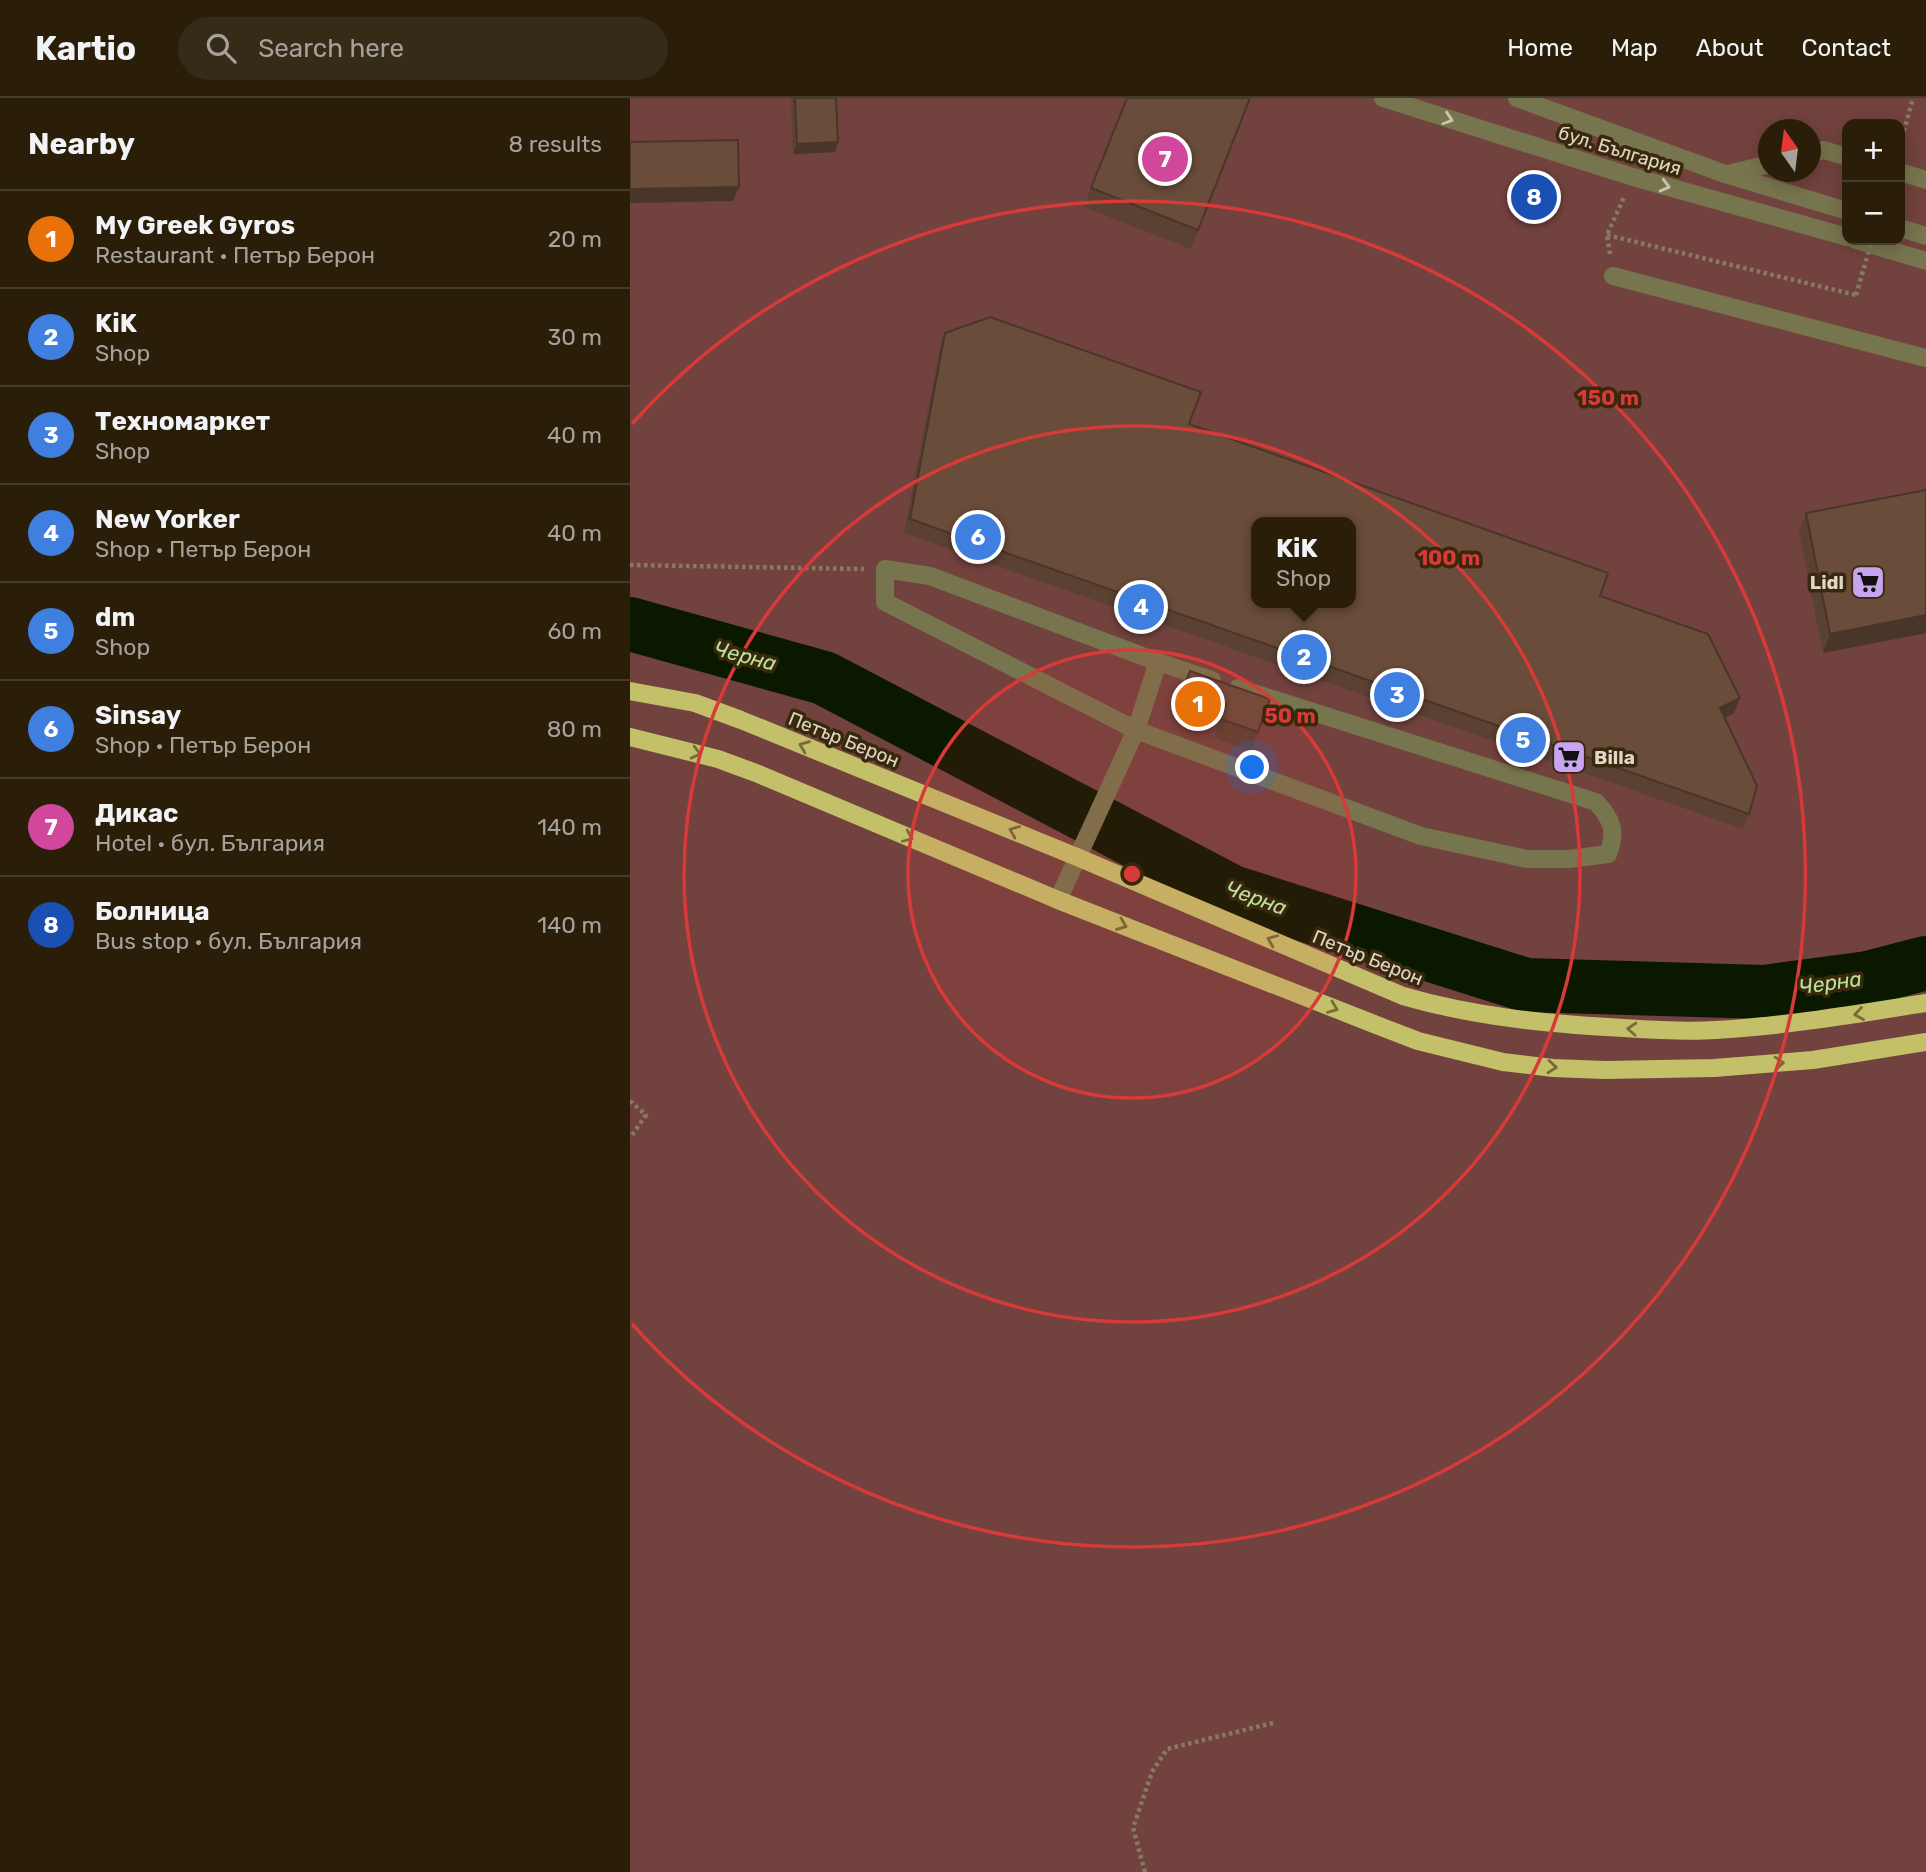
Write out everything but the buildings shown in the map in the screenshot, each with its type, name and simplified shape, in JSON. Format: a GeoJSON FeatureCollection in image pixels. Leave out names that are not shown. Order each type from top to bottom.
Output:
{"type":"FeatureCollection","features":[{"type":"Feature","properties":{"kind":"main road","name":"Петър Берон"},"geometry":{"type":"LineString","coordinates":[[630,691],[695,704],[741,720],[1079,853],[1403,996],[1445,1008],[1575,1025],[1711,1031],[1808,1022],[1926,1003]]}},
{"type":"Feature","properties":{"kind":"main road"},"geometry":{"type":"LineString","coordinates":[[630,737],[718,759],[756,773],[1058,900],[1418,1041],[1503,1062],[1605,1070],[1714,1068],[1813,1060],[1926,1042]]}},
{"type":"Feature","properties":{"kind":"street","name":"бул. България"},"geometry":{"type":"LineString","coordinates":[[1383,98],[1633,177],[1842,236]]}},
{"type":"Feature","properties":{"kind":"street","name":"бул. България"},"geometry":{"type":"LineString","coordinates":[[1517,98],[1725,174],[1842,209]]}},
{"type":"Feature","properties":{"kind":"street"},"geometry":{"type":"LineString","coordinates":[[1821,151],[1842,155]]}},
{"type":"Feature","properties":{"kind":"street"},"geometry":{"type":"LineString","coordinates":[[1725,174],[1758,166]]}},
{"type":"Feature","properties":{"kind":"street"},"geometry":{"type":"LineString","coordinates":[[1905,174],[1926,180]]}},
{"type":"Feature","properties":{"kind":"street"},"geometry":{"type":"LineString","coordinates":[[1905,230],[1926,236]]}},
{"type":"Feature","properties":{"kind":"street"},"geometry":{"type":"LineString","coordinates":[[1873,245],[1926,261]]}},
{"type":"Feature","properties":{"kind":"street"},"geometry":{"type":"LineString","coordinates":[[1613,276],[1926,358]]}},
{"type":"Feature","properties":{"kind":"street"},"geometry":{"type":"LineString","coordinates":[[885,569],[930,576],[1158,662],[1596,802],[1608,815],[1614,839],[1608,854],[1569,859],[1527,859],[1421,836],[1136,730],[885,602],[885,569]]}},
{"type":"Feature","properties":{"kind":"street"},"geometry":{"type":"LineString","coordinates":[[1058,900],[1136,730],[1158,662]]}},
{"type":"Feature","properties":{"kind":"path"},"geometry":{"type":"LineString","coordinates":[[1905,128],[1913,98]]}},
{"type":"Feature","properties":{"kind":"path"},"geometry":{"type":"LineString","coordinates":[[1613,276],[1607,235],[1633,177]]}},
{"type":"Feature","properties":{"kind":"path"},"geometry":{"type":"LineString","coordinates":[[1607,235],[1856,295],[1871,245]]}},
{"type":"Feature","properties":{"kind":"path"},"geometry":{"type":"LineString","coordinates":[[630,565],[885,569]]}},
{"type":"Feature","properties":{"kind":"path"},"geometry":{"type":"LineString","coordinates":[[630,1101],[646,1115],[630,1138]]}},
{"type":"Feature","properties":{"kind":"path"},"geometry":{"type":"LineString","coordinates":[[1145,1872],[1133,1828],[1152,1772],[1167,1749],[1273,1723]]}},
{"type":"Feature","properties":{"kind":"shaded area"},"geometry":{"type":"Polygon","coordinates":[[[630,98],[1926,98],[1926,1872],[630,1872],[630,98]]]}},
{"type":"Feature","properties":{"kind":"waterway","name":"Черна"},"geometry":{"type":"LineString","coordinates":[[630,624],[824,678],[1232,892],[1526,985],[1764,992],[1868,978],[1926,963]]}},
{"type":"Feature","properties":{"kind":"place","name":"Дикас"},"geometry":{"type":"Point","coordinates":[1165,159]}},
{"type":"Feature","properties":{"kind":"place","name":"Болница"},"geometry":{"type":"Point","coordinates":[1534,197]}},
{"type":"Feature","properties":{"kind":"place","name":"Sinsay"},"geometry":{"type":"Point","coordinates":[978,537]}},
{"type":"Feature","properties":{"kind":"place","name":"Lidl"},"geometry":{"type":"Point","coordinates":[1868,582]}},
{"type":"Feature","properties":{"kind":"place","name":"New Yorker"},"geometry":{"type":"Point","coordinates":[1141,607]}},
{"type":"Feature","properties":{"kind":"place","name":"KiK"},"geometry":{"type":"Point","coordinates":[1304,657]}},
{"type":"Feature","properties":{"kind":"place","name":"Техномаркет"},"geometry":{"type":"Point","coordinates":[1397,695]}},
{"type":"Feature","properties":{"kind":"place","name":"My Greek Gyros"},"geometry":{"type":"Point","coordinates":[1198,704]}},
{"type":"Feature","properties":{"kind":"place","name":"dm"},"geometry":{"type":"Point","coordinates":[1523,740]}},
{"type":"Feature","properties":{"kind":"place","name":"Billa"},"geometry":{"type":"Point","coordinates":[1569,757]}}]}
